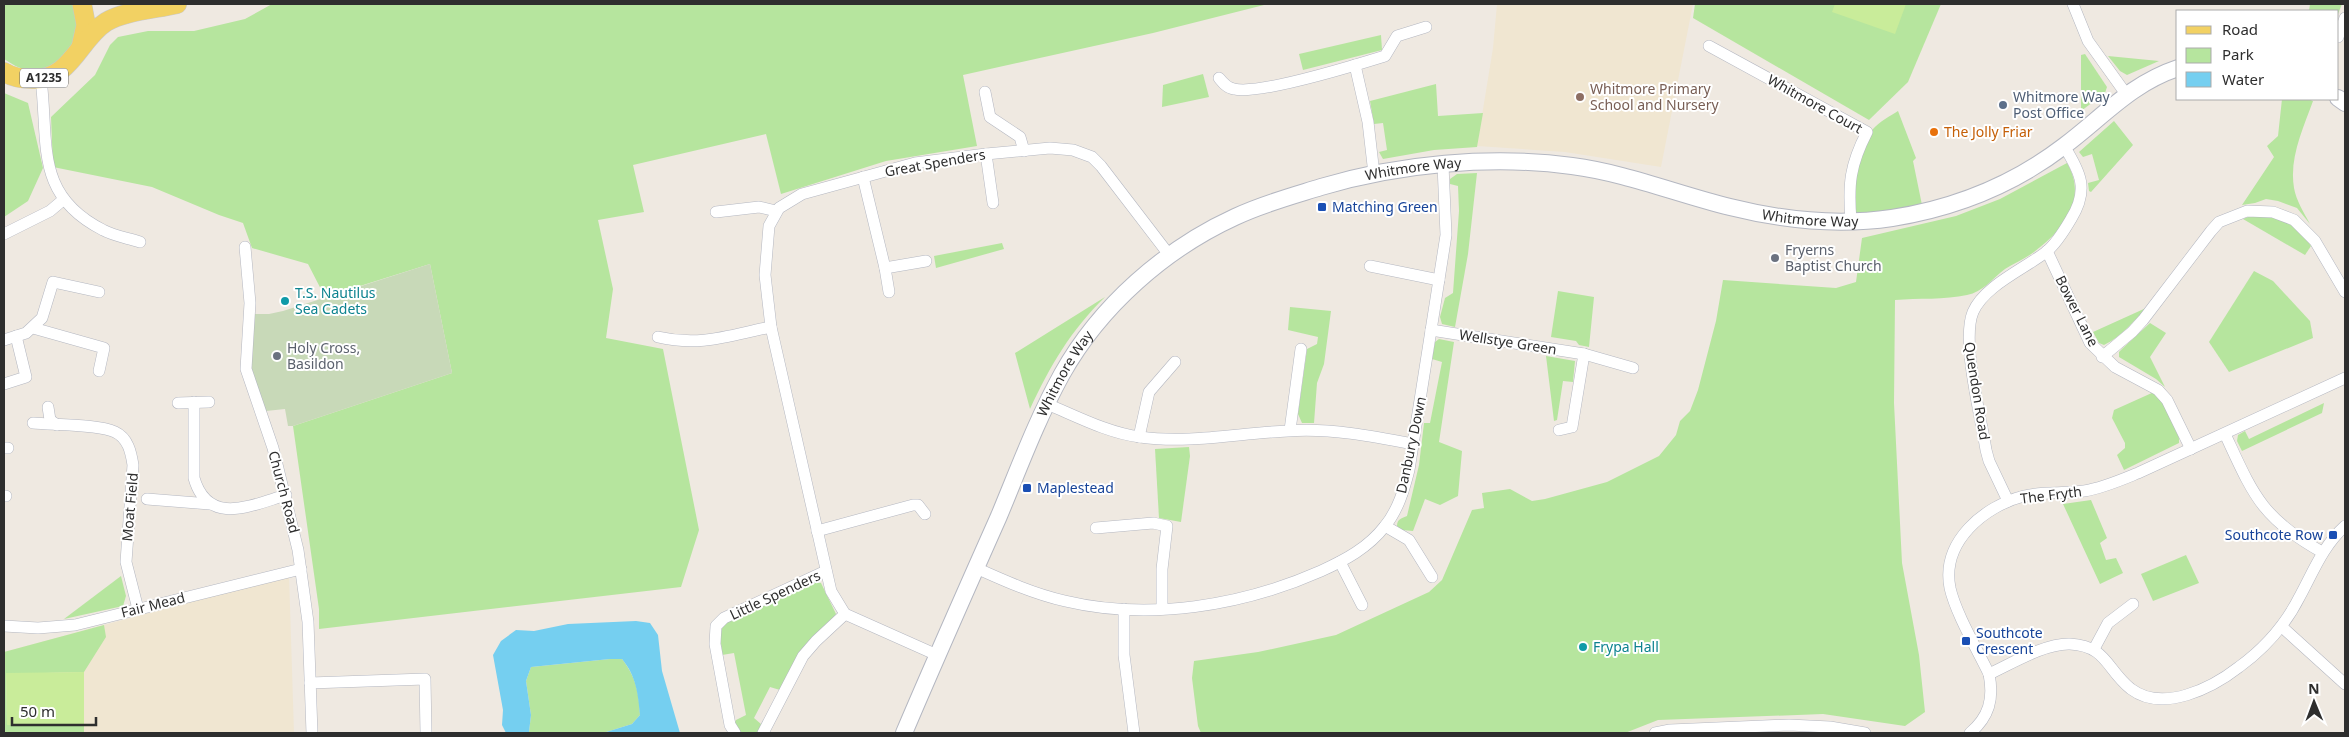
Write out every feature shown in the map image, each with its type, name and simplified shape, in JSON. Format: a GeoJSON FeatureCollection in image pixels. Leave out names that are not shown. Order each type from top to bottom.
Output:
{"type":"FeatureCollection","features":[{"type":"Feature","properties":{"kind":"main road","name":"A1235"},"geometry":{"type":"LineString","coordinates":[[77,55],[83,42],[86,25],[82,4]]}},
{"type":"Feature","properties":{"kind":"main road","name":"A1235"},"geometry":{"type":"LineString","coordinates":[[4,72],[23,79],[41,79],[54,76],[77,55],[93,33],[112,19],[177,4]]}},
{"type":"Feature","properties":{"kind":"street"},"geometry":{"type":"LineString","coordinates":[[2073,4],[2088,42],[2126,94]]}},
{"type":"Feature","properties":{"kind":"street"},"geometry":{"type":"LineString","coordinates":[[2339,34],[2345,18]]}},
{"type":"Feature","properties":{"kind":"street"},"geometry":{"type":"LineString","coordinates":[[1219,78],[1232,89],[1254,89],[1355,65],[1385,56],[1397,36],[1426,27]]}},
{"type":"Feature","properties":{"kind":"street","name":"Whitmore Court"},"geometry":{"type":"LineString","coordinates":[[1710,46],[1868,132],[1856,156],[1850,174],[1851,221]]}},
{"type":"Feature","properties":{"kind":"street"},"geometry":{"type":"LineString","coordinates":[[1355,65],[1365,110],[1374,174]]}},
{"type":"Feature","properties":{"kind":"street","name":"Whitmore Way"},"geometry":{"type":"LineString","coordinates":[[904,733],[1047,404],[1076,351],[1108,310],[1144,276],[1190,241],[1236,216],[1284,198],[1374,174],[1443,164],[1523,161],[1611,172],[1768,216],[1803,220],[1851,221],[1898,217],[1976,197],[1998,187],[2064,146],[2126,94],[2149,80],[2176,69]]}},
{"type":"Feature","properties":{"kind":"street"},"geometry":{"type":"LineString","coordinates":[[41,79],[48,159],[52,181],[63,200],[76,213],[105,231],[140,242]]}},
{"type":"Feature","properties":{"kind":"street"},"geometry":{"type":"LineString","coordinates":[[985,92],[990,117],[1020,137],[1024,150]]}},
{"type":"Feature","properties":{"kind":"street","name":"Quendon Road"},"geometry":{"type":"LineString","coordinates":[[2008,501],[1988,462],[1969,345],[1969,324],[1974,310],[1984,296],[2048,251],[2072,218],[2081,197],[2081,175],[2064,146]]}},
{"type":"Feature","properties":{"kind":"street","name":"Great Spenders"},"geometry":{"type":"LineString","coordinates":[[776,211],[802,194],[915,163],[1024,150],[1062,148],[1074,150],[1092,157],[1170,256]]}},
{"type":"Feature","properties":{"kind":"street"},"geometry":{"type":"LineString","coordinates":[[986,154],[993,203]]}},
{"type":"Feature","properties":{"kind":"street","name":"Danbury Down"},"geometry":{"type":"LineString","coordinates":[[976,568],[1023,589],[1057,599],[1124,609],[1162,609],[1210,604],[1256,595],[1290,584],[1340,562],[1364,547],[1385,526],[1402,495],[1413,444],[1446,235],[1443,164]]}},
{"type":"Feature","properties":{"kind":"street"},"geometry":{"type":"LineString","coordinates":[[863,177],[889,292]]}},
{"type":"Feature","properties":{"kind":"street"},"geometry":{"type":"LineString","coordinates":[[4,234],[50,210],[63,200]]}},
{"type":"Feature","properties":{"kind":"street"},"geometry":{"type":"LineString","coordinates":[[716,212],[760,207],[776,211],[769,226],[766,252],[767,297],[831,591],[845,614],[937,655]]}},
{"type":"Feature","properties":{"kind":"street"},"geometry":{"type":"LineString","coordinates":[[2102,357],[2132,332],[2143,320],[2219,222],[2233,216],[2262,210],[2283,214],[2294,220],[2315,241],[2342,278],[2345,292]]}},
{"type":"Feature","properties":{"kind":"street","name":"Church Road"},"geometry":{"type":"LineString","coordinates":[[246,250],[250,303],[246,369],[286,495],[302,569],[307,614],[312,733]]}},
{"type":"Feature","properties":{"kind":"street","name":"Bower Lane"},"geometry":{"type":"LineString","coordinates":[[2048,251],[2090,343],[2102,357],[2115,367],[2158,390],[2167,400],[2191,449]]}},
{"type":"Feature","properties":{"kind":"street"},"geometry":{"type":"LineString","coordinates":[[885,268],[926,261]]}},
{"type":"Feature","properties":{"kind":"street"},"geometry":{"type":"LineString","coordinates":[[1370,266],[1439,280]]}},
{"type":"Feature","properties":{"kind":"street"},"geometry":{"type":"LineString","coordinates":[[4,340],[33,328],[42,318],[52,284],[55,281],[98,292]]}},
{"type":"Feature","properties":{"kind":"street"},"geometry":{"type":"LineString","coordinates":[[658,337],[679,342],[706,341],[772,327]]}},
{"type":"Feature","properties":{"kind":"street"},"geometry":{"type":"LineString","coordinates":[[33,328],[104,348],[99,371]]}},
{"type":"Feature","properties":{"kind":"street","name":"Wellstye Green"},"geometry":{"type":"LineString","coordinates":[[1431,330],[1584,354],[1633,368]]}},
{"type":"Feature","properties":{"kind":"street"},"geometry":{"type":"LineString","coordinates":[[4,384],[26,377],[16,336]]}},
{"type":"Feature","properties":{"kind":"street"},"geometry":{"type":"LineString","coordinates":[[1290,430],[1301,349]]}},
{"type":"Feature","properties":{"kind":"street"},"geometry":{"type":"LineString","coordinates":[[1559,430],[1572,427],[1584,354]]}},
{"type":"Feature","properties":{"kind":"street"},"geometry":{"type":"LineString","coordinates":[[1139,437],[1149,392],[1174,362]]}},
{"type":"Feature","properties":{"kind":"street","name":"The Fryth"},"geometry":{"type":"LineString","coordinates":[[1970,733],[1984,721],[1991,703],[1988,674],[1953,596],[1949,577],[1953,552],[1961,536],[1983,516],[2008,501],[2024,496],[2085,491],[2105,486],[2225,434],[2345,378]]}},
{"type":"Feature","properties":{"kind":"street"},"geometry":{"type":"LineString","coordinates":[[194,402],[194,478],[197,489],[210,504]]}},
{"type":"Feature","properties":{"kind":"street"},"geometry":{"type":"LineString","coordinates":[[178,403],[209,402]]}},
{"type":"Feature","properties":{"kind":"street"},"geometry":{"type":"LineString","coordinates":[[1047,404],[1098,425],[1139,437],[1188,438],[1290,430],[1357,434],[1413,444]]}},
{"type":"Feature","properties":{"kind":"street"},"geometry":{"type":"LineString","coordinates":[[48,407],[50,420],[57,425]]}},
{"type":"Feature","properties":{"kind":"street","name":"Moat Field"},"geometry":{"type":"LineString","coordinates":[[33,423],[102,428],[116,432],[126,441],[132,453],[133,465],[126,562],[138,609]]}},
{"type":"Feature","properties":{"kind":"street"},"geometry":{"type":"LineString","coordinates":[[2225,434],[2260,503],[2285,529],[2322,552]]}},
{"type":"Feature","properties":{"kind":"street"},"geometry":{"type":"LineString","coordinates":[[147,499],[210,504],[227,509],[238,509],[286,495]]}},
{"type":"Feature","properties":{"kind":"street"},"geometry":{"type":"LineString","coordinates":[[818,531],[913,505],[918,505],[925,514]]}},
{"type":"Feature","properties":{"kind":"street"},"geometry":{"type":"LineString","coordinates":[[1096,528],[1153,523],[1167,526],[1162,569],[1162,609]]}},
{"type":"Feature","properties":{"kind":"street"},"geometry":{"type":"LineString","coordinates":[[1385,526],[1409,540],[1432,577]]}},
{"type":"Feature","properties":{"kind":"street"},"geometry":{"type":"LineString","coordinates":[[1988,674],[2050,646],[2072,644],[2094,649],[2102,654],[2132,689],[2149,697],[2168,699],[2194,692],[2222,679],[2259,651],[2282,627],[2300,597],[2322,552],[2345,526]]}},
{"type":"Feature","properties":{"kind":"street"},"geometry":{"type":"LineString","coordinates":[[1340,562],[1362,606]]}},
{"type":"Feature","properties":{"kind":"street","name":"Fair Mead"},"geometry":{"type":"LineString","coordinates":[[4,626],[55,628],[76,625],[302,569]]}},
{"type":"Feature","properties":{"kind":"street","name":"Little Spenders"},"geometry":{"type":"LineString","coordinates":[[735,733],[730,725],[715,644],[716,626],[724,618],[826,571]]}},
{"type":"Feature","properties":{"kind":"street"},"geometry":{"type":"LineString","coordinates":[[2094,649],[2108,623],[2133,604]]}},
{"type":"Feature","properties":{"kind":"street"},"geometry":{"type":"LineString","coordinates":[[1124,609],[1124,655],[1134,733]]}},
{"type":"Feature","properties":{"kind":"street"},"geometry":{"type":"LineString","coordinates":[[763,733],[803,656],[845,614]]}},
{"type":"Feature","properties":{"kind":"street"},"geometry":{"type":"LineString","coordinates":[[2282,627],[2345,684]]}},
{"type":"Feature","properties":{"kind":"street"},"geometry":{"type":"LineString","coordinates":[[310,683],[425,679],[426,733]]}},
{"type":"Feature","properties":{"kind":"street"},"geometry":{"type":"LineString","coordinates":[[1654,733],[1670,730],[1789,725],[1830,727],[1865,733]]}},
{"type":"Feature","properties":{"kind":"shaded area","name":"Whitmore Primary School and Nursery"},"geometry":{"type":"Polygon","coordinates":[[[1497,4],[1693,4],[1661,167],[1565,152],[1477,146],[1493,48],[1497,4]]]}},
{"type":"Feature","properties":{"kind":"shaded area"},"geometry":{"type":"Polygon","coordinates":[[[289,575],[294,733],[4,733],[4,652],[289,575]]]}},
{"type":"Feature","properties":{"kind":"green space"},"geometry":{"type":"Polygon","coordinates":[[[4,4],[72,4],[77,21],[77,35],[73,47],[62,60],[44,70],[33,71],[13,65],[4,59],[4,4]]]}},
{"type":"Feature","properties":{"kind":"green space"},"geometry":{"type":"Polygon","coordinates":[[[272,4],[1268,4],[1153,33],[963,75],[977,146],[886,161],[781,194],[766,134],[633,165],[644,212],[598,220],[613,289],[606,338],[663,349],[699,530],[681,587],[319,629],[319,609],[293,426],[452,373],[430,264],[325,297],[308,264],[252,248],[243,223],[152,187],[53,167],[51,117],[95,75],[110,45],[118,37],[148,31],[194,31],[245,19],[272,4]]]}},
{"type":"Feature","properties":{"kind":"green space"},"geometry":{"type":"Polygon","coordinates":[[[1695,4],[1941,4],[1908,82],[1869,120],[1693,18],[1695,4]]]}},
{"type":"Feature","properties":{"kind":"green space"},"geometry":{"type":"Polygon","coordinates":[[[1835,4],[1906,4],[1895,34],[1832,12],[1835,4]]]}},
{"type":"Feature","properties":{"kind":"green space"},"geometry":{"type":"Polygon","coordinates":[[[2310,4],[2342,4],[2339,12],[2309,10],[2310,4]]]}},
{"type":"Feature","properties":{"kind":"green space"},"geometry":{"type":"Polygon","coordinates":[[[1381,35],[1382,50],[1303,70],[1299,54],[1381,35]]]}},
{"type":"Feature","properties":{"kind":"green space"},"geometry":{"type":"Polygon","coordinates":[[[2085,54],[2107,87],[2105,93],[2081,111],[2081,55],[2085,54]]]}},
{"type":"Feature","properties":{"kind":"green space"},"geometry":{"type":"Polygon","coordinates":[[[2108,56],[2159,61],[2127,75],[2120,71],[2108,56]]]}},
{"type":"Feature","properties":{"kind":"green space"},"geometry":{"type":"Polygon","coordinates":[[[1203,74],[1209,97],[1162,107],[1163,85],[1203,74]]]}},
{"type":"Feature","properties":{"kind":"green space"},"geometry":{"type":"Polygon","coordinates":[[[1436,84],[1438,116],[1483,113],[1477,147],[1434,150],[1383,159],[1379,152],[1387,150],[1383,123],[1374,124],[1370,101],[1436,84]]]}},
{"type":"Feature","properties":{"kind":"green space"},"geometry":{"type":"Polygon","coordinates":[[[4,93],[28,103],[43,168],[28,201],[4,217],[4,93]]]}},
{"type":"Feature","properties":{"kind":"green space"},"geometry":{"type":"Polygon","coordinates":[[[2282,100],[2313,101],[2301,133],[2293,166],[2296,197],[2310,224],[2297,208],[2278,201],[2266,199],[2242,205],[2274,157],[2267,146],[2278,136],[2282,100]]]}},
{"type":"Feature","properties":{"kind":"green space"},"geometry":{"type":"Polygon","coordinates":[[[1898,111],[1916,158],[1913,161],[1922,205],[1854,215],[1856,170],[1861,148],[1875,126],[1898,111]]]}},
{"type":"Feature","properties":{"kind":"green space"},"geometry":{"type":"Polygon","coordinates":[[[2114,121],[2133,145],[2091,192],[2089,191],[2088,183],[2099,180],[2092,154],[2083,157],[2079,152],[2114,121]]]}},
{"type":"Feature","properties":{"kind":"green space"},"geometry":{"type":"Polygon","coordinates":[[[2067,163],[2073,176],[2074,201],[2070,213],[2063,224],[2045,243],[2031,254],[2005,269],[1983,288],[1973,293],[1950,298],[1895,300],[1894,403],[1902,563],[1919,655],[1925,712],[1905,726],[1823,714],[1658,720],[1625,733],[1201,733],[1198,726],[1192,678],[1194,661],[1258,652],[1336,635],[1429,592],[1442,580],[1472,510],[1484,508],[1482,493],[1510,489],[1532,501],[1545,499],[1607,482],[1659,456],[1676,435],[1680,421],[1690,411],[1698,390],[1716,321],[1723,280],[1836,288],[1856,282],[1862,238],[1956,216],[2000,199],[2067,163]]]}},
{"type":"Feature","properties":{"kind":"green space"},"geometry":{"type":"Polygon","coordinates":[[[1477,173],[1468,254],[1455,327],[1442,324],[1440,317],[1445,298],[1453,293],[1459,211],[1458,186],[1450,184],[1450,179],[1457,174],[1477,173]]]}},
{"type":"Feature","properties":{"kind":"green space"},"geometry":{"type":"Polygon","coordinates":[[[2253,215],[2271,217],[2286,222],[2293,226],[2311,246],[2305,255],[2243,219],[2253,215]]]}},
{"type":"Feature","properties":{"kind":"green space"},"geometry":{"type":"Polygon","coordinates":[[[1002,243],[1004,249],[936,268],[934,256],[1002,243]]]}},
{"type":"Feature","properties":{"kind":"green space"},"geometry":{"type":"Polygon","coordinates":[[[430,264],[452,373],[293,426],[288,426],[285,409],[266,411],[259,401],[252,377],[253,314],[269,314],[283,311],[430,264]]]}},
{"type":"Feature","properties":{"kind":"green space"},"geometry":{"type":"Polygon","coordinates":[[[2254,271],[2273,281],[2310,321],[2313,338],[2229,372],[2209,342],[2254,271]]]}},
{"type":"Feature","properties":{"kind":"green space"},"geometry":{"type":"Polygon","coordinates":[[[1558,291],[1594,297],[1589,347],[1579,345],[1576,341],[1551,337],[1558,291]]]}},
{"type":"Feature","properties":{"kind":"green space"},"geometry":{"type":"Polygon","coordinates":[[[1105,297],[1082,322],[1062,349],[1030,409],[1015,353],[1105,297]]]}},
{"type":"Feature","properties":{"kind":"green space"},"geometry":{"type":"Polygon","coordinates":[[[1290,307],[1331,311],[1324,364],[1317,383],[1314,423],[1302,423],[1298,414],[1307,349],[1317,344],[1318,337],[1288,330],[1290,307]]]}},
{"type":"Feature","properties":{"kind":"green space"},"geometry":{"type":"Polygon","coordinates":[[[2146,308],[2116,337],[2104,345],[2099,343],[2093,332],[2146,308]]]}},
{"type":"Feature","properties":{"kind":"green space"},"geometry":{"type":"Polygon","coordinates":[[[2150,323],[2166,333],[2150,357],[2165,387],[2156,379],[2119,357],[2119,352],[2150,323]]]}},
{"type":"Feature","properties":{"kind":"green space"},"geometry":{"type":"Polygon","coordinates":[[[1439,339],[1454,342],[1439,442],[1462,451],[1458,496],[1440,505],[1425,499],[1413,531],[1402,530],[1397,524],[1400,519],[1407,516],[1419,465],[1424,423],[1430,423],[1442,362],[1432,359],[1435,342],[1439,339]]]}},
{"type":"Feature","properties":{"kind":"green space"},"geometry":{"type":"Polygon","coordinates":[[[1546,356],[1575,361],[1573,382],[1563,381],[1557,420],[1554,421],[1546,356]]]}},
{"type":"Feature","properties":{"kind":"green space"},"geometry":{"type":"Polygon","coordinates":[[[2154,392],[2175,423],[2179,443],[2124,470],[2117,455],[2125,448],[2125,443],[2112,418],[2114,410],[2154,392]]]}},
{"type":"Feature","properties":{"kind":"green space"},"geometry":{"type":"Polygon","coordinates":[[[2324,403],[2322,413],[2242,451],[2237,441],[2238,435],[2245,431],[2249,439],[2324,403]]]}},
{"type":"Feature","properties":{"kind":"green space"},"geometry":{"type":"Polygon","coordinates":[[[1189,447],[1190,456],[1181,522],[1159,518],[1155,449],[1189,447]]]}},
{"type":"Feature","properties":{"kind":"green space"},"geometry":{"type":"Polygon","coordinates":[[[2091,500],[2107,538],[2100,543],[2106,560],[2116,558],[2123,573],[2100,584],[2063,504],[2091,500]]]}},
{"type":"Feature","properties":{"kind":"green space"},"geometry":{"type":"Polygon","coordinates":[[[2186,555],[2199,583],[2153,601],[2141,574],[2186,555]]]}},
{"type":"Feature","properties":{"kind":"green space"},"geometry":{"type":"Polygon","coordinates":[[[121,576],[126,596],[123,606],[64,619],[121,576]]]}},
{"type":"Feature","properties":{"kind":"green space"},"geometry":{"type":"Polygon","coordinates":[[[817,582],[821,583],[836,614],[780,690],[770,687],[754,718],[761,724],[758,733],[740,733],[734,724],[736,720],[746,715],[734,653],[722,655],[720,631],[728,621],[817,582]]]}},
{"type":"Feature","properties":{"kind":"green space"},"geometry":{"type":"Polygon","coordinates":[[[104,625],[106,637],[84,672],[6,674],[7,725],[84,724],[84,733],[4,733],[4,652],[104,625]]]}},
{"type":"Feature","properties":{"kind":"green space"},"geometry":{"type":"Polygon","coordinates":[[[622,659],[631,672],[636,686],[640,715],[632,724],[603,733],[529,732],[531,715],[526,681],[531,667],[622,659]]]}},
{"type":"Feature","properties":{"kind":"green space"},"geometry":{"type":"Polygon","coordinates":[[[84,672],[84,724],[7,725],[6,673],[84,672]]]}},
{"type":"Feature","properties":{"kind":"water"},"geometry":{"type":"Polygon","coordinates":[[[636,621],[650,623],[658,635],[662,671],[680,733],[603,733],[632,724],[640,715],[637,692],[627,665],[622,659],[610,659],[531,667],[526,681],[531,715],[529,732],[506,733],[502,725],[503,710],[493,655],[501,641],[516,630],[534,631],[568,624],[636,621]]]}},
{"type":"Feature","properties":{"kind":"place","name":"Whitmore Primary School and Nursery"},"geometry":{"type":"Point","coordinates":[1580,97]}},
{"type":"Feature","properties":{"kind":"place","name":"Whitmore Way Post Office"},"geometry":{"type":"Point","coordinates":[2003,105]}},
{"type":"Feature","properties":{"kind":"place","name":"The Jolly Friar"},"geometry":{"type":"Point","coordinates":[1934,132]}},
{"type":"Feature","properties":{"kind":"place","name":"Matching Green"},"geometry":{"type":"Point","coordinates":[1322,207]}},
{"type":"Feature","properties":{"kind":"place","name":"Fryerns Baptist Church"},"geometry":{"type":"Point","coordinates":[1775,258]}},
{"type":"Feature","properties":{"kind":"place","name":"T.S. Nautilus Sea Cadets"},"geometry":{"type":"Point","coordinates":[285,301]}},
{"type":"Feature","properties":{"kind":"place","name":"Holy Cross, Basildon"},"geometry":{"type":"Point","coordinates":[277,356]}},
{"type":"Feature","properties":{"kind":"place","name":"Maplestead"},"geometry":{"type":"Point","coordinates":[1027,488]}},
{"type":"Feature","properties":{"kind":"place","name":"Southcote Row"},"geometry":{"type":"Point","coordinates":[2333,535]}},
{"type":"Feature","properties":{"kind":"place","name":"Southcote Crescent"},"geometry":{"type":"Point","coordinates":[1966,641]}},
{"type":"Feature","properties":{"kind":"place","name":"Frypa Hall"},"geometry":{"type":"Point","coordinates":[1583,647]}}]}
